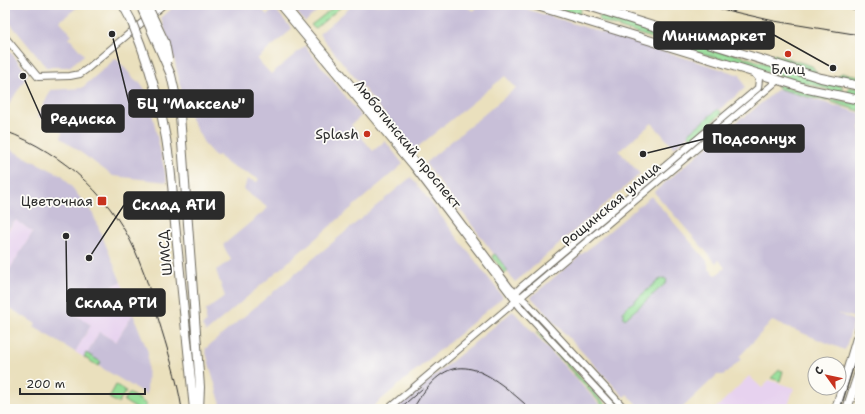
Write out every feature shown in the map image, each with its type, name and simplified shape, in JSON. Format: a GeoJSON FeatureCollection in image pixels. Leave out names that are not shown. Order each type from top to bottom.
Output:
{"type":"FeatureCollection","features":[{"type":"Feature","properties":{"kind":"main road","name":"ШМСД"},"geometry":{"type":"LineString","coordinates":[[124,5],[150,70],[169,146],[194,409]]}},
{"type":"Feature","properties":{"kind":"main road","name":"ШМСД"},"geometry":{"type":"LineString","coordinates":[[140,5],[171,75],[180,115],[200,387],[199,409]]}},
{"type":"Feature","properties":{"kind":"main road"},"geometry":{"type":"LineString","coordinates":[[148,5],[164,43],[171,75]]}},
{"type":"Feature","properties":{"kind":"main road"},"geometry":{"type":"LineString","coordinates":[[534,5],[778,80],[860,100]]}},
{"type":"Feature","properties":{"kind":"main road"},"geometry":{"type":"LineString","coordinates":[[577,19],[584,12],[584,5],[821,78],[860,86]]}},
{"type":"Feature","properties":{"kind":"main road"},"geometry":{"type":"LineString","coordinates":[[598,25],[596,16],[602,10]]}},
{"type":"Feature","properties":{"kind":"main road"},"geometry":{"type":"LineString","coordinates":[[692,54],[689,46],[696,39]]}},
{"type":"Feature","properties":{"kind":"main road"},"geometry":{"type":"LineString","coordinates":[[840,96],[846,91],[843,82]]}},
{"type":"Feature","properties":{"kind":"main road"},"geometry":{"type":"LineString","coordinates":[[836,409],[860,328]]}},
{"type":"Feature","properties":{"kind":"main road"},"geometry":{"type":"LineString","coordinates":[[847,409],[860,369]]}},
{"type":"Feature","properties":{"kind":"street"},"geometry":{"type":"LineString","coordinates":[[5,37],[38,77],[70,76],[84,72],[163,5]]}},
{"type":"Feature","properties":{"kind":"street","name":"Люботинский проспект"},"geometry":{"type":"LineString","coordinates":[[279,5],[413,166],[515,301],[615,409]]}},
{"type":"Feature","properties":{"kind":"street","name":"Люботинский проспект"},"geometry":{"type":"LineString","coordinates":[[285,5],[421,169],[509,286],[625,409]]}},
{"type":"Feature","properties":{"kind":"street","name":"Рощинская улица"},"geometry":{"type":"LineString","coordinates":[[388,409],[515,301],[518,294],[758,88],[759,79],[754,73]]}},
{"type":"Feature","properties":{"kind":"street","name":"Рощинская улица"},"geometry":{"type":"LineString","coordinates":[[518,294],[778,80]]}},
{"type":"Feature","properties":{"kind":"shaded area"},"geometry":{"type":"Polygon","coordinates":[[[5,5],[80,5],[60,21],[72,35],[69,38],[84,55],[69,67],[46,67],[5,17],[5,5]]]}},
{"type":"Feature","properties":{"kind":"shaded area"},"geometry":{"type":"Polygon","coordinates":[[[176,5],[258,5],[267,15],[275,9],[291,28],[290,31],[257,59],[271,74],[305,46],[361,116],[351,125],[373,151],[385,141],[403,164],[206,332],[202,326],[206,322],[206,310],[225,297],[216,270],[231,260],[223,245],[268,208],[244,190],[247,179],[257,182],[259,179],[226,163],[219,155],[216,157],[205,145],[186,109],[173,54],[161,18],[176,5]]]}},
{"type":"Feature","properties":{"kind":"shaded area"},"geometry":{"type":"Polygon","coordinates":[[[291,5],[324,5],[305,22],[291,5]]]}},
{"type":"Feature","properties":{"kind":"shaded area"},"geometry":{"type":"Polygon","coordinates":[[[353,5],[464,5],[473,11],[480,5],[513,5],[740,75],[745,88],[674,148],[652,123],[619,151],[640,174],[515,282],[425,163],[516,88],[505,76],[414,150],[319,34],[353,5]]]}},
{"type":"Feature","properties":{"kind":"shaded area"},"geometry":{"type":"Polygon","coordinates":[[[5,45],[28,74],[5,111],[5,45]]]}},
{"type":"Feature","properties":{"kind":"shaded area"},"geometry":{"type":"Polygon","coordinates":[[[116,58],[138,83],[139,81],[148,94],[167,182],[113,176],[61,138],[62,132],[38,116],[51,90],[82,88],[116,58]]]}},
{"type":"Feature","properties":{"kind":"shaded area"},"geometry":{"type":"Polygon","coordinates":[[[778,89],[860,113],[860,301],[856,318],[837,313],[854,321],[845,350],[772,321],[739,357],[741,359],[732,368],[723,375],[717,375],[681,409],[641,409],[627,394],[624,397],[531,297],[651,196],[707,261],[709,269],[716,275],[725,268],[719,260],[716,263],[654,192],[742,117],[745,117],[778,89]]]}},
{"type":"Feature","properties":{"kind":"shaded area"},"geometry":{"type":"Polygon","coordinates":[[[5,147],[63,176],[93,214],[121,282],[110,287],[106,295],[88,284],[69,311],[91,325],[75,352],[34,327],[36,324],[5,305],[5,277],[33,232],[16,220],[8,229],[5,227],[5,147]]]}},
{"type":"Feature","properties":{"kind":"shaded area"},"geometry":{"type":"Polygon","coordinates":[[[411,177],[503,297],[370,409],[222,409],[205,349],[411,177]]]}},
{"type":"Feature","properties":{"kind":"shaded area"},"geometry":{"type":"Polygon","coordinates":[[[16,220],[33,232],[5,277],[5,234],[16,220]]]}},
{"type":"Feature","properties":{"kind":"shaded area"},"geometry":{"type":"Polygon","coordinates":[[[121,282],[133,314],[116,342],[99,332],[85,358],[75,352],[91,325],[69,311],[88,283],[110,287],[121,282]]]}},
{"type":"Feature","properties":{"kind":"shaded area"},"geometry":{"type":"Polygon","coordinates":[[[513,311],[604,409],[394,409],[513,311]]]}},
{"type":"Feature","properties":{"kind":"shaded area"},"geometry":{"type":"Polygon","coordinates":[[[133,314],[148,352],[147,395],[85,358],[99,332],[116,342],[133,314]]]}},
{"type":"Feature","properties":{"kind":"shaded area"},"geometry":{"type":"Polygon","coordinates":[[[749,376],[762,388],[769,380],[794,388],[787,409],[715,409],[749,376]]]}},
{"type":"Feature","properties":{"kind":"green space"},"geometry":{"type":"Polygon","coordinates":[[[337,5],[343,5],[315,29],[311,25],[337,5]]]}},
{"type":"Feature","properties":{"kind":"green space"},"geometry":{"type":"Polygon","coordinates":[[[545,5],[573,5],[580,7],[581,10],[579,15],[545,5]]]}},
{"type":"Feature","properties":{"kind":"green space"},"geometry":{"type":"Polygon","coordinates":[[[603,15],[689,41],[686,45],[687,50],[600,21],[599,17],[603,15]]]}},
{"type":"Feature","properties":{"kind":"green space"},"geometry":{"type":"Polygon","coordinates":[[[696,43],[842,86],[843,90],[840,93],[693,51],[693,47],[696,43]]]}},
{"type":"Feature","properties":{"kind":"green space"},"geometry":{"type":"Polygon","coordinates":[[[773,54],[812,66],[817,73],[769,58],[773,54]]]}},
{"type":"Feature","properties":{"kind":"green space"},"geometry":{"type":"Polygon","coordinates":[[[842,73],[860,76],[860,82],[838,77],[842,73]]]}},
{"type":"Feature","properties":{"kind":"green space"},"geometry":{"type":"Polygon","coordinates":[[[780,85],[828,98],[828,100],[812,98],[780,89],[777,86],[780,85]]]}},
{"type":"Feature","properties":{"kind":"green space"},"geometry":{"type":"Polygon","coordinates":[[[849,87],[860,89],[860,97],[847,94],[849,87]]]}},
{"type":"Feature","properties":{"kind":"green space"},"geometry":{"type":"Polygon","coordinates":[[[832,99],[860,104],[860,111],[832,102],[832,99]]]}},
{"type":"Feature","properties":{"kind":"green space"},"geometry":{"type":"Polygon","coordinates":[[[718,109],[722,113],[692,139],[688,134],[718,109]]]}},
{"type":"Feature","properties":{"kind":"green space"},"geometry":{"type":"Polygon","coordinates":[[[391,120],[408,141],[406,143],[388,122],[391,120]]]}},
{"type":"Feature","properties":{"kind":"green space"},"geometry":{"type":"Polygon","coordinates":[[[495,254],[508,271],[505,274],[492,256],[495,254]]]}},
{"type":"Feature","properties":{"kind":"green space"},"geometry":{"type":"Polygon","coordinates":[[[664,278],[667,280],[666,283],[625,319],[623,312],[625,309],[659,280],[664,278]]]}},
{"type":"Feature","properties":{"kind":"green space"},"geometry":{"type":"Polygon","coordinates":[[[537,331],[610,409],[606,409],[536,332],[537,331]]]}},
{"type":"Feature","properties":{"kind":"green space"},"geometry":{"type":"Polygon","coordinates":[[[86,353],[101,362],[98,366],[84,357],[86,353]]]}},
{"type":"Feature","properties":{"kind":"green space"},"geometry":{"type":"Polygon","coordinates":[[[779,370],[783,371],[780,381],[771,378],[779,370]]]}},
{"type":"Feature","properties":{"kind":"green space"},"geometry":{"type":"Polygon","coordinates":[[[116,385],[126,391],[118,403],[109,398],[116,385]]]}},
{"type":"Feature","properties":{"kind":"green space"},"geometry":{"type":"Polygon","coordinates":[[[129,393],[146,404],[144,409],[137,409],[124,401],[129,393]]]}},
{"type":"Feature","properties":{"kind":"tram line"},"geometry":{"type":"LineString","coordinates":[[840,409],[860,346]]}},
{"type":"Feature","properties":{"kind":"railway"},"geometry":{"type":"LineString","coordinates":[[704,5],[774,21],[860,35]]}},
{"type":"Feature","properties":{"kind":"railway"},"geometry":{"type":"LineString","coordinates":[[826,5],[860,10]]}},
{"type":"Feature","properties":{"kind":"railway"},"geometry":{"type":"LineString","coordinates":[[5,131],[27,140],[48,152],[67,166],[86,181],[117,218],[129,238],[144,274],[172,363],[182,409]]}},
{"type":"Feature","properties":{"kind":"railway"},"geometry":{"type":"LineString","coordinates":[[413,409],[426,389],[439,376],[452,369],[465,368],[479,371],[493,379],[525,404]]}},
{"type":"Feature","properties":{"kind":"railway"},"geometry":{"type":"LineString","coordinates":[[399,409],[422,389]]}},
{"type":"Feature","properties":{"kind":"place","name":"БЦ \"Максель\""},"geometry":{"type":"Point","coordinates":[112,34]}},
{"type":"Feature","properties":{"kind":"place","name":"Блиц"},"geometry":{"type":"Point","coordinates":[788,54]}},
{"type":"Feature","properties":{"kind":"place","name":"Минимаркет"},"geometry":{"type":"Point","coordinates":[833,68]}},
{"type":"Feature","properties":{"kind":"place","name":"Редиска"},"geometry":{"type":"Point","coordinates":[23,76]}},
{"type":"Feature","properties":{"kind":"place","name":"Splash"},"geometry":{"type":"Point","coordinates":[367,134]}},
{"type":"Feature","properties":{"kind":"place","name":"Подсолнух"},"geometry":{"type":"Point","coordinates":[643,154]}},
{"type":"Feature","properties":{"kind":"place","name":"Цветочная"},"geometry":{"type":"Point","coordinates":[102,201]}},
{"type":"Feature","properties":{"kind":"place","name":"Склад РТИ"},"geometry":{"type":"Point","coordinates":[66,236]}},
{"type":"Feature","properties":{"kind":"place","name":"Склад АТИ"},"geometry":{"type":"Point","coordinates":[89,258]}}]}
